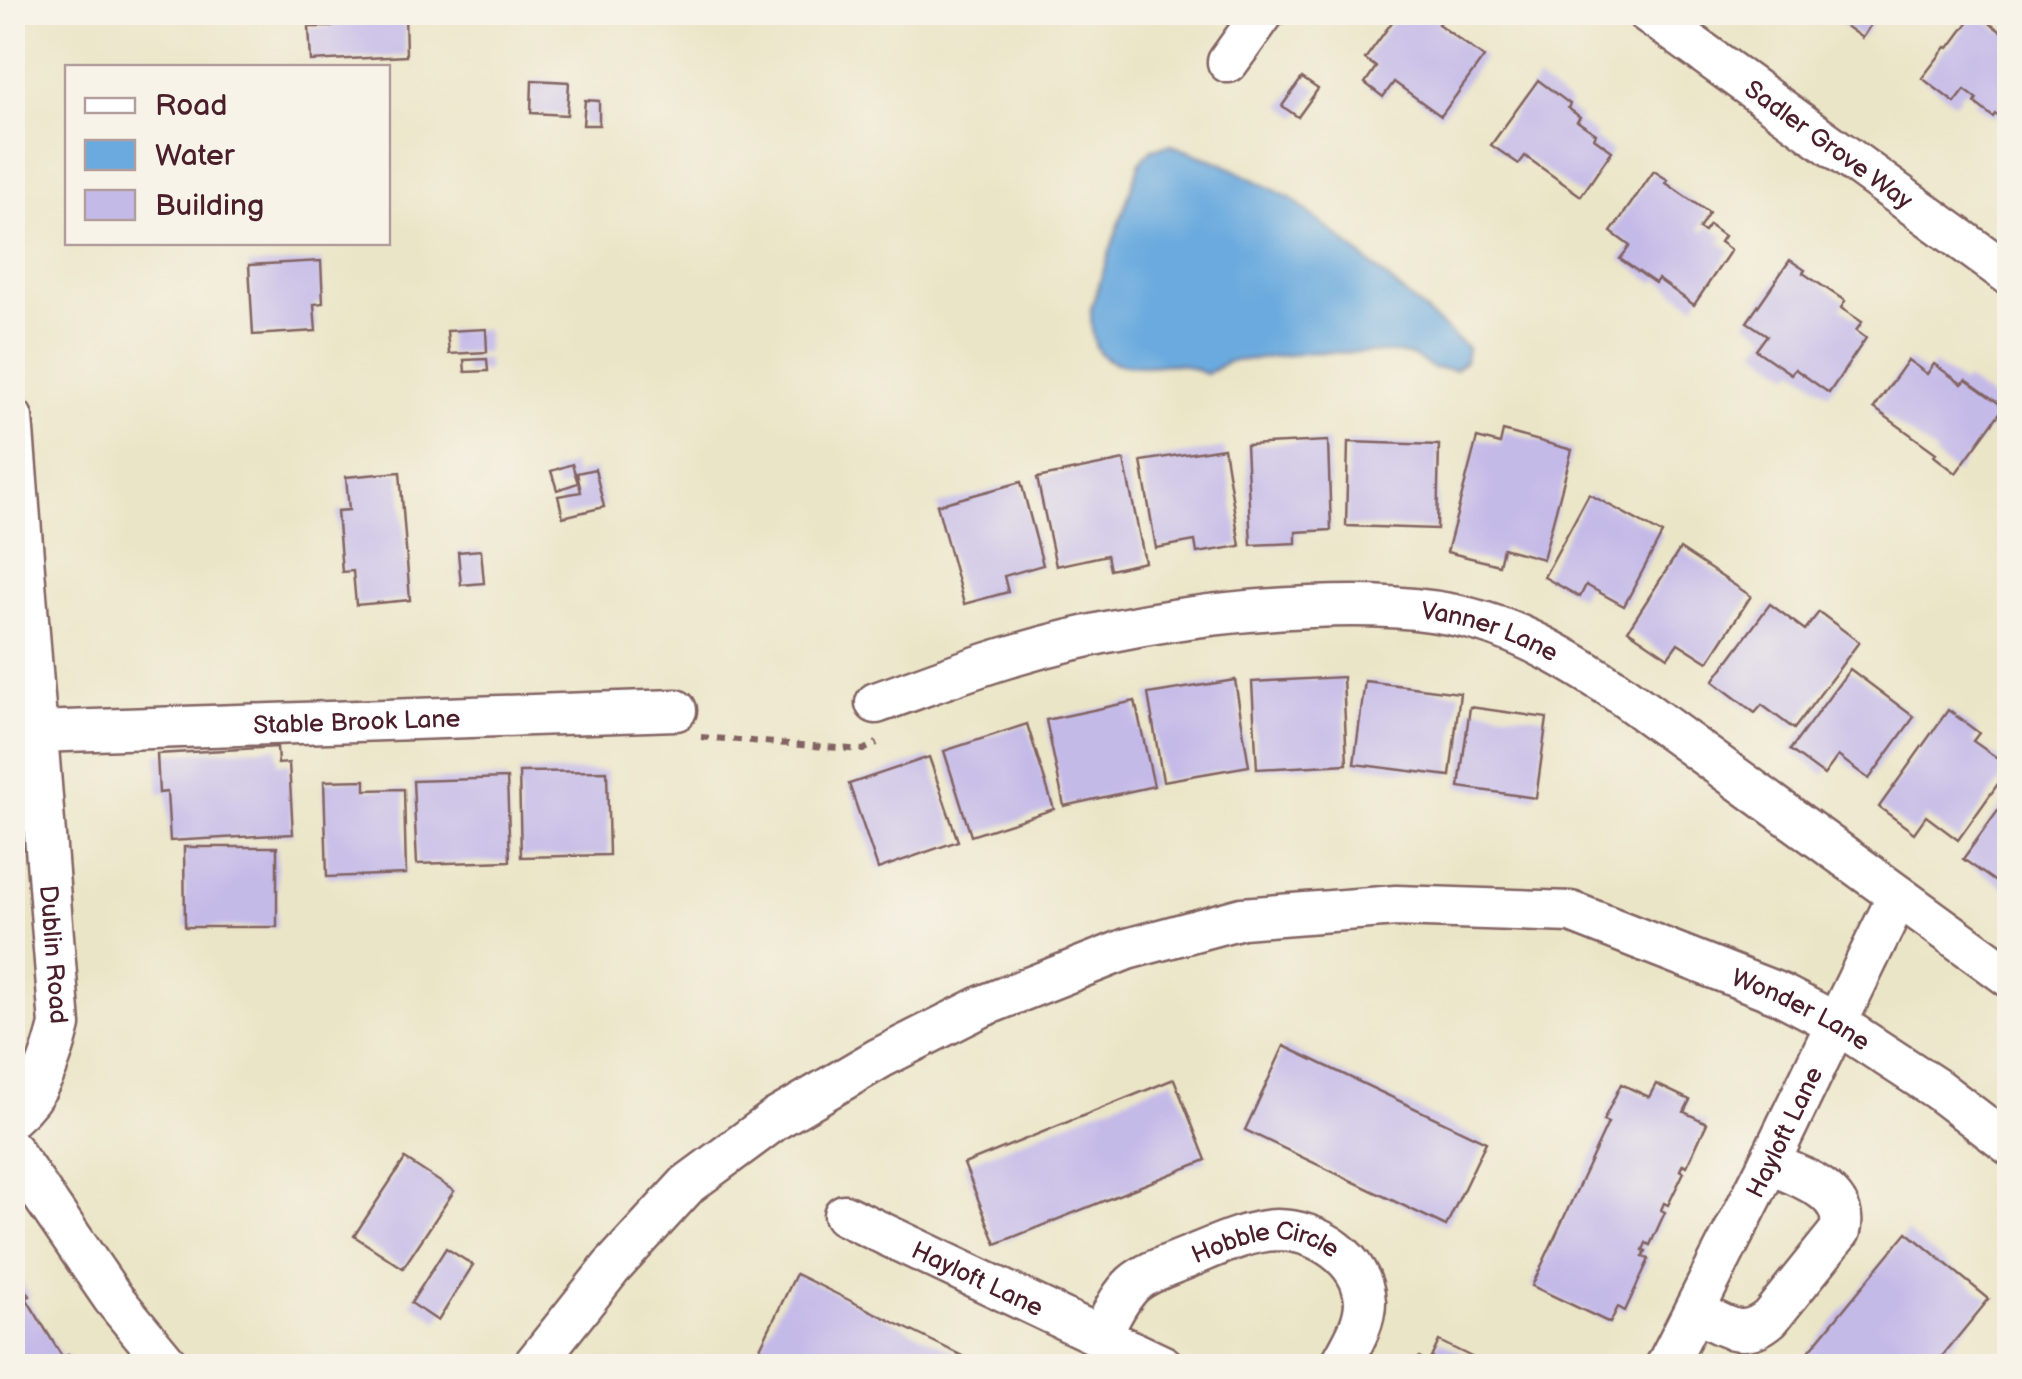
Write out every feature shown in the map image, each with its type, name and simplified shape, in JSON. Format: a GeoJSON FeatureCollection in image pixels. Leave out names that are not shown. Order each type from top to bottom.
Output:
{"type":"FeatureCollection","features":[{"type":"Feature","properties":{"kind":"street"},"geometry":{"type":"LineString","coordinates":[[1228,62],[1264,12]]}},
{"type":"Feature","properties":{"kind":"street","name":"Sadler Grove Way"},"geometry":{"type":"LineString","coordinates":[[1647,12],[2010,275]]}},
{"type":"Feature","properties":{"kind":"street","name":"Dublin Road"},"geometry":{"type":"LineString","coordinates":[[12,418],[60,1025],[38,1088],[12,1116]]}},
{"type":"Feature","properties":{"kind":"street","name":"Vanner Lane"},"geometry":{"type":"LineString","coordinates":[[876,703],[1005,658],[1147,625],[1223,614],[1355,605],[1426,610],[1495,626],[1554,651],[1611,687],[2010,977]]}},
{"type":"Feature","properties":{"kind":"street","name":"Stable Brook Lane"},"geometry":{"type":"LineString","coordinates":[[37,732],[676,710]]}},
{"type":"Feature","properties":{"kind":"street","name":"Hayloft Lane"},"geometry":{"type":"LineString","coordinates":[[1666,1366],[1898,896]]}},
{"type":"Feature","properties":{"kind":"street","name":"Wonder Lane"},"geometry":{"type":"LineString","coordinates":[[533,1366],[611,1268],[688,1184],[776,1119],[880,1058],[984,1006],[1127,949],[1242,918],[1396,906],[1571,912],[1780,994],[1836,1023],[1937,1089],[2010,1145]]}},
{"type":"Feature","properties":{"kind":"street"},"geometry":{"type":"LineString","coordinates":[[12,1151],[113,1298],[169,1366]]}},
{"type":"Feature","properties":{"kind":"street"},"geometry":{"type":"LineString","coordinates":[[1695,1311],[1733,1330],[1745,1332],[1760,1327],[1840,1231],[1843,1221],[1835,1202],[1821,1187],[1769,1164]]}},
{"type":"Feature","properties":{"kind":"street","name":"Hayloft Lane"},"geometry":{"type":"LineString","coordinates":[[844,1215],[1163,1366]]}},
{"type":"Feature","properties":{"kind":"street","name":"Hobble Circle"},"geometry":{"type":"LineString","coordinates":[[1100,1336],[1122,1297],[1147,1274],[1226,1242],[1280,1230],[1333,1246],[1350,1262],[1360,1280],[1365,1300],[1362,1322],[1340,1366]]}},
{"type":"Feature","properties":{"kind":"path"},"geometry":{"type":"LineString","coordinates":[[676,710],[688,736],[863,750],[890,736],[876,703]]}},
{"type":"Feature","properties":{"kind":"water"},"geometry":{"type":"Polygon","coordinates":[[[1171,145],[1221,163],[1292,199],[1467,348],[1465,361],[1455,370],[1433,368],[1413,356],[1397,353],[1314,352],[1227,362],[1206,374],[1180,365],[1129,365],[1107,359],[1096,345],[1091,308],[1140,162],[1152,149],[1171,145]]]}},
{"type":"Feature","properties":{"kind":"building"},"geometry":{"type":"Polygon","coordinates":[[[332,12],[405,12],[406,56],[311,61],[309,27],[332,27],[332,12]]]}},
{"type":"Feature","properties":{"kind":"building"},"geometry":{"type":"Polygon","coordinates":[[[1392,12],[1447,12],[1438,24],[1484,57],[1441,116],[1394,82],[1383,97],[1365,83],[1376,67],[1365,59],[1392,22],[1387,19],[1392,12]]]}},
{"type":"Feature","properties":{"kind":"building"},"geometry":{"type":"Polygon","coordinates":[[[1826,12],[1879,12],[1862,38],[1826,12]]]}},
{"type":"Feature","properties":{"kind":"building"},"geometry":{"type":"Polygon","coordinates":[[[1975,13],[2003,33],[2010,33],[2010,124],[1995,114],[1993,117],[1965,90],[1955,103],[1922,78],[1975,13]]]}},
{"type":"Feature","properties":{"kind":"building"},"geometry":{"type":"Polygon","coordinates":[[[1302,78],[1318,89],[1298,117],[1282,106],[1302,78]]]}},
{"type":"Feature","properties":{"kind":"building"},"geometry":{"type":"Polygon","coordinates":[[[532,80],[569,82],[567,115],[531,113],[532,80]]]}},
{"type":"Feature","properties":{"kind":"building"},"geometry":{"type":"Polygon","coordinates":[[[1538,80],[1570,104],[1568,108],[1580,117],[1577,121],[1612,151],[1581,196],[1525,156],[1519,164],[1491,145],[1538,80]]]}},
{"type":"Feature","properties":{"kind":"building"},"geometry":{"type":"Polygon","coordinates":[[[585,100],[599,101],[599,125],[583,125],[585,100]]]}},
{"type":"Feature","properties":{"kind":"building"},"geometry":{"type":"Polygon","coordinates":[[[1654,171],[1709,213],[1699,229],[1704,232],[1709,225],[1724,236],[1720,242],[1731,250],[1694,305],[1658,279],[1655,283],[1620,259],[1630,246],[1611,232],[1654,171]]]}},
{"type":"Feature","properties":{"kind":"building"},"geometry":{"type":"Polygon","coordinates":[[[1790,260],[1845,301],[1841,308],[1862,322],[1856,331],[1866,338],[1829,393],[1795,369],[1791,374],[1756,350],[1767,335],[1747,322],[1790,260]]]}},
{"type":"Feature","properties":{"kind":"building"},"geometry":{"type":"Polygon","coordinates":[[[321,261],[323,303],[314,304],[316,331],[253,335],[249,265],[321,261]]]}},
{"type":"Feature","properties":{"kind":"building"},"geometry":{"type":"Polygon","coordinates":[[[486,329],[487,352],[449,354],[447,331],[486,329]]]}},
{"type":"Feature","properties":{"kind":"building"},"geometry":{"type":"Polygon","coordinates":[[[487,359],[488,371],[465,372],[464,360],[487,359]]]}},
{"type":"Feature","properties":{"kind":"building"},"geometry":{"type":"Polygon","coordinates":[[[1908,360],[1927,374],[1934,364],[1962,384],[1966,380],[2004,407],[1956,473],[1934,456],[1936,453],[1874,408],[1908,360]]]}},
{"type":"Feature","properties":{"kind":"building"},"geometry":{"type":"Polygon","coordinates":[[[1503,431],[1572,450],[1543,559],[1503,548],[1499,565],[1447,552],[1477,438],[1500,444],[1503,431]]]}},
{"type":"Feature","properties":{"kind":"building"},"geometry":{"type":"Polygon","coordinates":[[[1328,441],[1331,530],[1296,532],[1296,543],[1251,545],[1246,445],[1328,441]]]}},
{"type":"Feature","properties":{"kind":"building"},"geometry":{"type":"Polygon","coordinates":[[[1348,442],[1439,445],[1437,529],[1346,526],[1348,442]]]}},
{"type":"Feature","properties":{"kind":"building"},"geometry":{"type":"Polygon","coordinates":[[[1224,448],[1240,546],[1197,553],[1195,541],[1156,548],[1141,461],[1224,448]]]}},
{"type":"Feature","properties":{"kind":"building"},"geometry":{"type":"Polygon","coordinates":[[[1124,460],[1145,562],[1110,570],[1107,555],[1056,566],[1037,478],[1124,460]]]}},
{"type":"Feature","properties":{"kind":"building"},"geometry":{"type":"Polygon","coordinates":[[[572,464],[578,483],[557,490],[551,471],[572,464]]]}},
{"type":"Feature","properties":{"kind":"building"},"geometry":{"type":"Polygon","coordinates":[[[595,469],[604,507],[563,517],[558,496],[581,492],[577,473],[595,469]]]}},
{"type":"Feature","properties":{"kind":"building"},"geometry":{"type":"Polygon","coordinates":[[[400,472],[410,600],[356,605],[353,571],[342,572],[337,511],[349,510],[346,477],[400,472]]]}},
{"type":"Feature","properties":{"kind":"building"},"geometry":{"type":"Polygon","coordinates":[[[1021,482],[1043,565],[1004,576],[1008,592],[964,604],[937,505],[1021,482]]]}},
{"type":"Feature","properties":{"kind":"building"},"geometry":{"type":"Polygon","coordinates":[[[1589,494],[1662,534],[1624,606],[1586,585],[1580,597],[1544,577],[1589,494]]]}},
{"type":"Feature","properties":{"kind":"building"},"geometry":{"type":"Polygon","coordinates":[[[1680,549],[1751,596],[1708,662],[1678,643],[1668,657],[1628,630],[1680,549]]]}},
{"type":"Feature","properties":{"kind":"building"},"geometry":{"type":"Polygon","coordinates":[[[481,550],[484,583],[461,585],[458,552],[481,550]]]}},
{"type":"Feature","properties":{"kind":"building"},"geometry":{"type":"Polygon","coordinates":[[[1770,604],[1805,630],[1819,612],[1859,642],[1794,729],[1762,705],[1755,713],[1713,681],[1770,604]]]}},
{"type":"Feature","properties":{"kind":"building"},"geometry":{"type":"Polygon","coordinates":[[[1850,669],[1914,717],[1869,779],[1838,756],[1824,775],[1790,750],[1850,669]]]}},
{"type":"Feature","properties":{"kind":"building"},"geometry":{"type":"Polygon","coordinates":[[[1343,677],[1347,764],[1257,769],[1252,682],[1343,677]]]}},
{"type":"Feature","properties":{"kind":"building"},"geometry":{"type":"Polygon","coordinates":[[[1235,680],[1249,766],[1163,781],[1148,694],[1235,680]]]}},
{"type":"Feature","properties":{"kind":"building"},"geometry":{"type":"Polygon","coordinates":[[[1365,681],[1460,693],[1450,776],[1354,764],[1365,681]]]}},
{"type":"Feature","properties":{"kind":"building"},"geometry":{"type":"Polygon","coordinates":[[[1135,701],[1154,786],[1064,806],[1046,720],[1135,701]]]}},
{"type":"Feature","properties":{"kind":"building"},"geometry":{"type":"Polygon","coordinates":[[[1470,707],[1547,718],[1536,798],[1459,787],[1470,707]]]}},
{"type":"Feature","properties":{"kind":"building"},"geometry":{"type":"Polygon","coordinates":[[[1948,710],[1979,733],[1973,741],[2010,767],[1958,840],[1926,816],[1914,833],[1879,807],[1948,710]]]}},
{"type":"Feature","properties":{"kind":"building"},"geometry":{"type":"Polygon","coordinates":[[[1027,724],[1054,809],[971,836],[944,751],[1027,724]]]}},
{"type":"Feature","properties":{"kind":"building"},"geometry":{"type":"Polygon","coordinates":[[[277,747],[278,764],[289,763],[293,834],[170,841],[167,792],[159,793],[157,754],[277,747]]]}},
{"type":"Feature","properties":{"kind":"building"},"geometry":{"type":"Polygon","coordinates":[[[929,757],[958,841],[878,869],[849,784],[929,757]]]}},
{"type":"Feature","properties":{"kind":"building"},"geometry":{"type":"Polygon","coordinates":[[[607,771],[609,855],[521,857],[519,772],[607,771]]]}},
{"type":"Feature","properties":{"kind":"building"},"geometry":{"type":"Polygon","coordinates":[[[507,778],[510,861],[417,864],[413,781],[507,778]]]}},
{"type":"Feature","properties":{"kind":"building"},"geometry":{"type":"Polygon","coordinates":[[[365,780],[365,790],[404,789],[406,874],[327,877],[324,781],[365,780]]]}},
{"type":"Feature","properties":{"kind":"building"},"geometry":{"type":"Polygon","coordinates":[[[2010,794],[2010,892],[1963,859],[2010,794]]]}},
{"type":"Feature","properties":{"kind":"building"},"geometry":{"type":"Polygon","coordinates":[[[184,847],[277,847],[277,927],[185,927],[184,847]]]}},
{"type":"Feature","properties":{"kind":"building"},"geometry":{"type":"Polygon","coordinates":[[[1284,1046],[1486,1142],[1446,1226],[1245,1130],[1284,1046]]]}},
{"type":"Feature","properties":{"kind":"building"},"geometry":{"type":"Polygon","coordinates":[[[1174,1079],[1206,1160],[996,1244],[964,1164],[1174,1079]]]}},
{"type":"Feature","properties":{"kind":"building"},"geometry":{"type":"Polygon","coordinates":[[[1621,1084],[1649,1097],[1656,1084],[1690,1100],[1684,1112],[1707,1123],[1687,1166],[1683,1164],[1680,1170],[1684,1172],[1668,1205],[1664,1203],[1661,1210],[1665,1212],[1650,1245],[1646,1243],[1643,1257],[1649,1259],[1625,1311],[1618,1307],[1610,1323],[1532,1286],[1608,1123],[1603,1121],[1621,1084]]]}},
{"type":"Feature","properties":{"kind":"building"},"geometry":{"type":"Polygon","coordinates":[[[405,1159],[454,1191],[403,1268],[354,1236],[405,1159]]]}},
{"type":"Feature","properties":{"kind":"building"},"geometry":{"type":"Polygon","coordinates":[[[1907,1232],[1989,1299],[1934,1366],[1797,1366],[1907,1232]]]}},
{"type":"Feature","properties":{"kind":"building"},"geometry":{"type":"Polygon","coordinates":[[[446,1248],[473,1265],[438,1321],[411,1303],[446,1248]]]}},
{"type":"Feature","properties":{"kind":"building"},"geometry":{"type":"Polygon","coordinates":[[[12,1267],[63,1358],[68,1355],[75,1366],[12,1366],[12,1267]]]}},
{"type":"Feature","properties":{"kind":"building"},"geometry":{"type":"Polygon","coordinates":[[[796,1274],[983,1366],[797,1366],[760,1348],[796,1274]]]}},
{"type":"Feature","properties":{"kind":"building"},"geometry":{"type":"Polygon","coordinates":[[[1439,1341],[1490,1366],[1414,1366],[1419,1357],[1429,1362],[1439,1341]]]}}]}
